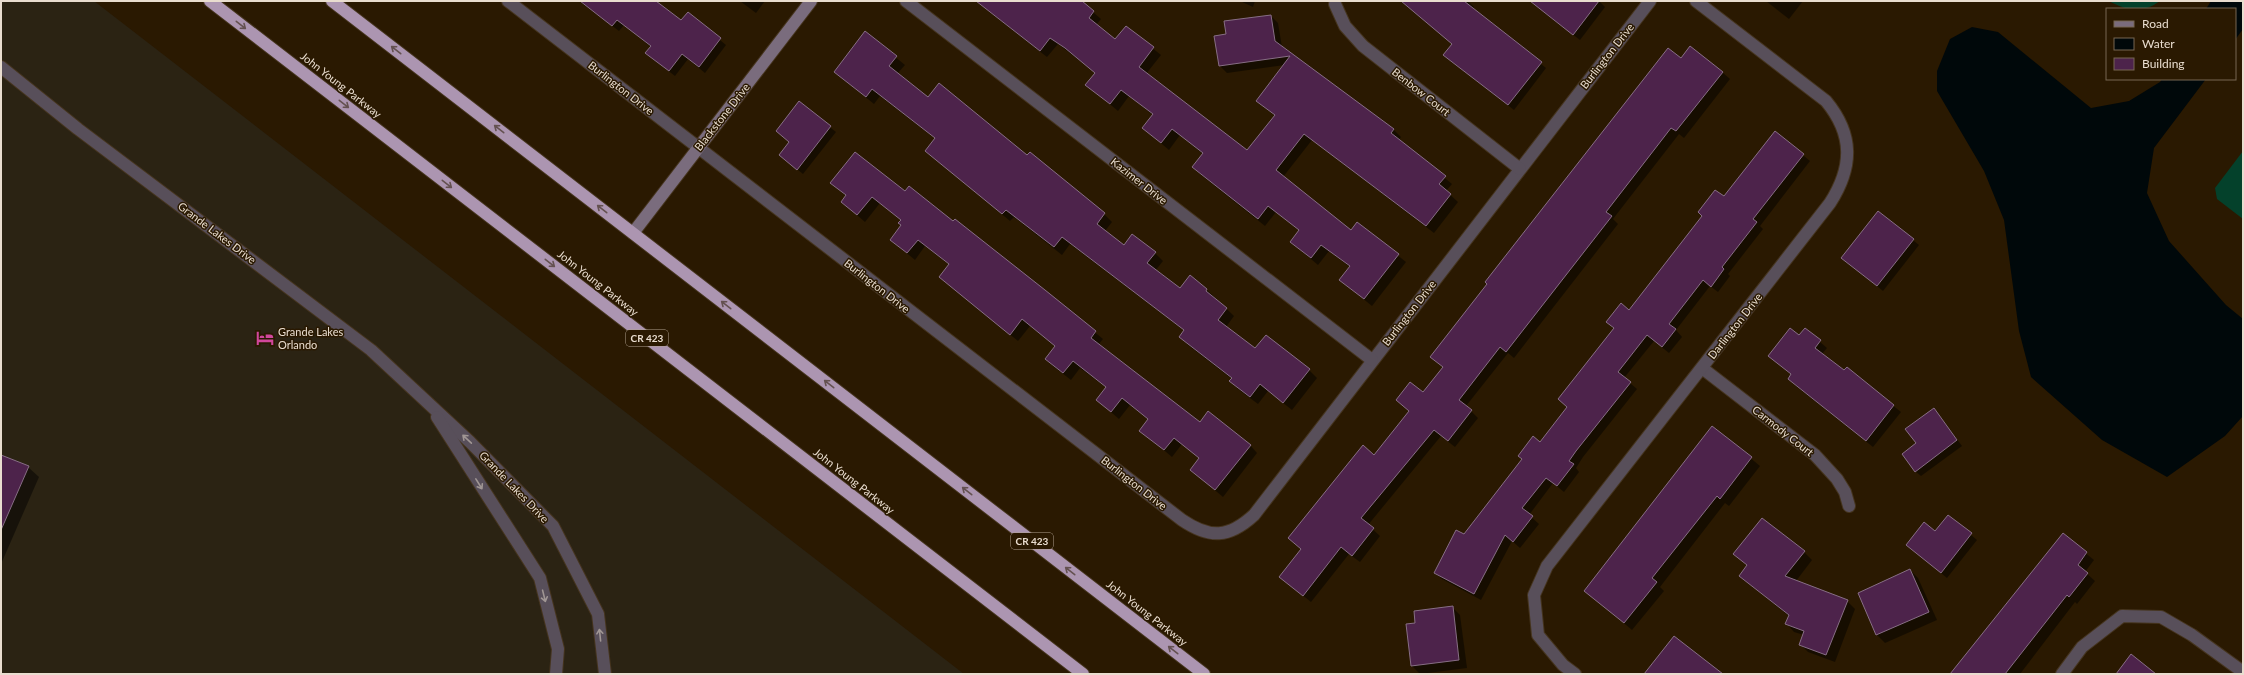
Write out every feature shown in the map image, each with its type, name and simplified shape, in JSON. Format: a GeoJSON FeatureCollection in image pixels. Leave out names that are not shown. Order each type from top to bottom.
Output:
{"type":"FeatureCollection","features":[{"type":"Feature","properties":{"kind":"highway","name":"John Young Parkway"},"geometry":{"type":"LineString","coordinates":[[210,1],[1083,674]]}},
{"type":"Feature","properties":{"kind":"highway","name":"John Young Parkway"},"geometry":{"type":"LineString","coordinates":[[332,1],[1204,674]]}},
{"type":"Feature","properties":{"kind":"street","name":"Burlington Drive"},"geometry":{"type":"LineString","coordinates":[[508,1],[1182,520],[1201,531],[1211,534],[1238,528],[1254,514],[1650,1]]}},
{"type":"Feature","properties":{"kind":"street","name":"Blackstone Drive"},"geometry":{"type":"LineString","coordinates":[[633,233],[811,1]]}},
{"type":"Feature","properties":{"kind":"street","name":"Kazimer Drive"},"geometry":{"type":"LineString","coordinates":[[906,1],[1372,360]]}},
{"type":"Feature","properties":{"kind":"street","name":"Darlington Drive"},"geometry":{"type":"LineString","coordinates":[[1575,674],[1563,665],[1538,635],[1534,595],[1547,566],[1830,203],[1843,181],[1848,157],[1847,144],[1840,121],[1826,101],[1696,1]]}},
{"type":"Feature","properties":{"kind":"street","name":"Benbow Court"},"geometry":{"type":"LineString","coordinates":[[1335,4],[1345,26],[1363,46],[1520,169]]}},
{"type":"Feature","properties":{"kind":"street","name":"Grande Lakes Drive"},"geometry":{"type":"LineString","coordinates":[[1,67],[78,129],[371,350],[470,442],[553,526],[598,614],[605,674]]}},
{"type":"Feature","properties":{"kind":"street","name":"Carmody Court"},"geometry":{"type":"LineString","coordinates":[[1702,368],[1815,455],[1837,479],[1845,492],[1850,506]]}},
{"type":"Feature","properties":{"kind":"street","name":"Grande Lakes Drive"},"geometry":{"type":"LineString","coordinates":[[429,404],[540,578],[558,649],[556,674]]}},
{"type":"Feature","properties":{"kind":"street"},"geometry":{"type":"LineString","coordinates":[[2062,674],[2082,647],[2122,616],[2161,617],[2192,635],[2243,672]]}},
{"type":"Feature","properties":{"kind":"shaded area","name":"Grande Lakes Orlando"},"geometry":{"type":"Polygon","coordinates":[[[1,1],[94,1],[964,674],[1,674],[1,1]]]}},
{"type":"Feature","properties":{"kind":"green space"},"geometry":{"type":"Polygon","coordinates":[[[2109,1],[2160,1],[2147,8],[2125,8],[2109,1]]]}},
{"type":"Feature","properties":{"kind":"green space"},"geometry":{"type":"Polygon","coordinates":[[[2243,151],[2243,219],[2217,199],[2215,188],[2243,151]]]}},
{"type":"Feature","properties":{"kind":"water"},"geometry":{"type":"Polygon","coordinates":[[[2211,1],[2243,1],[2243,29],[2236,39],[2236,8],[2207,8],[2211,1]]]}},
{"type":"Feature","properties":{"kind":"water"},"geometry":{"type":"Polygon","coordinates":[[[1972,27],[1998,32],[2091,108],[2129,101],[2161,80],[2205,80],[2154,148],[2147,193],[2169,241],[2226,305],[2243,319],[2243,416],[2225,436],[2167,477],[2102,440],[2031,377],[2019,331],[2004,220],[1984,171],[1937,91],[1937,71],[1950,39],[1972,27]]]}},
{"type":"Feature","properties":{"kind":"building"},"geometry":{"type":"Polygon","coordinates":[[[580,1],[656,1],[681,20],[688,12],[721,38],[699,67],[682,54],[669,71],[645,53],[651,46],[617,20],[612,26],[580,1]]]}},
{"type":"Feature","properties":{"kind":"building"},"geometry":{"type":"Polygon","coordinates":[[[976,1],[1082,1],[1094,11],[1089,18],[1115,39],[1126,26],[1154,47],[1139,67],[1247,150],[1275,115],[1256,101],[1290,56],[1219,66],[1214,36],[1226,34],[1224,21],[1271,15],[1275,41],[1394,129],[1391,133],[1446,176],[1439,184],[1451,194],[1426,226],[1304,134],[1276,170],[1351,230],[1357,222],[1399,254],[1364,299],[1339,280],[1350,266],[1321,245],[1311,258],[1290,242],[1299,230],[1268,206],[1258,219],[1192,167],[1203,153],[1172,129],[1161,143],[1142,128],[1153,114],[1121,90],[1110,104],[1085,85],[1095,73],[1065,48],[1050,38],[1040,51],[976,1]]]}},
{"type":"Feature","properties":{"kind":"building"},"geometry":{"type":"Polygon","coordinates":[[[1401,1],[1464,1],[1542,62],[1508,105],[1443,55],[1452,44],[1401,1]]]}},
{"type":"Feature","properties":{"kind":"building"},"geometry":{"type":"Polygon","coordinates":[[[1530,1],[1599,1],[1573,35],[1530,1]]]}},
{"type":"Feature","properties":{"kind":"building"},"geometry":{"type":"Polygon","coordinates":[[[865,31],[897,56],[889,66],[928,97],[939,83],[1027,155],[1030,152],[1105,213],[1097,224],[1124,245],[1132,234],[1156,252],[1147,263],[1180,288],[1190,275],[1207,289],[1206,291],[1227,308],[1218,320],[1255,348],[1266,335],[1310,369],[1283,403],[1260,384],[1250,397],[1229,381],[1232,378],[1179,337],[1184,330],[1062,237],[1054,247],[1006,210],[1002,214],[925,151],[935,138],[872,89],[866,97],[834,72],[865,31]]]}},
{"type":"Feature","properties":{"kind":"building"},"geometry":{"type":"Polygon","coordinates":[[[1690,46],[1723,72],[1676,131],[1671,128],[1606,212],[1612,216],[1506,352],[1500,347],[1459,400],[1472,410],[1448,441],[1434,430],[1361,518],[1374,528],[1352,556],[1341,547],[1303,596],[1279,577],[1301,549],[1288,538],[1363,445],[1374,455],[1409,411],[1396,400],[1410,382],[1423,392],[1443,367],[1430,357],[1487,284],[1485,282],[1668,48],[1681,58],[1690,46]]]}},
{"type":"Feature","properties":{"kind":"building"},"geometry":{"type":"Polygon","coordinates":[[[799,101],[831,126],[797,170],[779,155],[789,142],[776,131],[799,101]]]}},
{"type":"Feature","properties":{"kind":"building"},"geometry":{"type":"Polygon","coordinates":[[[1775,131],[1804,154],[1753,219],[1757,222],[1722,267],[1724,269],[1711,287],[1703,280],[1669,324],[1676,329],[1662,347],[1647,335],[1618,372],[1631,382],[1576,451],[1569,461],[1574,464],[1557,486],[1546,478],[1522,508],[1533,516],[1513,542],[1505,535],[1474,594],[1434,573],[1456,530],[1464,534],[1522,459],[1518,456],[1533,436],[1540,442],[1567,407],[1558,399],[1614,328],[1606,322],[1621,303],[1629,310],[1702,216],[1698,212],[1715,190],[1724,196],[1775,131]]]}},
{"type":"Feature","properties":{"kind":"building"},"geometry":{"type":"Polygon","coordinates":[[[855,152],[905,191],[909,186],[953,221],[955,219],[1096,331],[1091,338],[1200,422],[1208,411],[1251,445],[1215,490],[1190,470],[1199,458],[1174,438],[1164,450],[1139,431],[1148,419],[1122,398],[1111,412],[1096,400],[1106,387],[1073,361],[1063,373],[1045,359],[1055,346],[1022,319],[1010,335],[939,277],[949,264],[918,240],[907,253],[890,240],[901,225],[898,223],[901,220],[872,197],[857,215],[841,202],[846,195],[830,183],[855,152]]]}},
{"type":"Feature","properties":{"kind":"building"},"geometry":{"type":"Polygon","coordinates":[[[1878,211],[1914,239],[1877,286],[1841,258],[1878,211]]]}},
{"type":"Feature","properties":{"kind":"building"},"geometry":{"type":"Polygon","coordinates":[[[1790,328],[1799,335],[1805,328],[1821,340],[1815,348],[1844,370],[1847,367],[1894,405],[1866,441],[1788,379],[1791,374],[1768,356],[1790,328]]]}},
{"type":"Feature","properties":{"kind":"building"},"geometry":{"type":"Polygon","coordinates":[[[1934,408],[1957,440],[1915,472],[1902,454],[1916,443],[1905,429],[1934,408]]]}},
{"type":"Feature","properties":{"kind":"building"},"geometry":{"type":"Polygon","coordinates":[[[1712,426],[1752,457],[1720,499],[1717,496],[1652,578],[1657,582],[1624,623],[1584,591],[1712,426]]]}},
{"type":"Feature","properties":{"kind":"building"},"geometry":{"type":"Polygon","coordinates":[[[1,455],[29,466],[1,530],[1,455]]]}},
{"type":"Feature","properties":{"kind":"building"},"geometry":{"type":"Polygon","coordinates":[[[1948,515],[1972,533],[1941,573],[1906,545],[1924,522],[1935,531],[1948,515]]]}},
{"type":"Feature","properties":{"kind":"building"},"geometry":{"type":"Polygon","coordinates":[[[1762,518],[1805,551],[1785,576],[1848,600],[1826,655],[1799,645],[1804,631],[1785,624],[1789,615],[1739,576],[1747,565],[1733,554],[1762,518]]]}},
{"type":"Feature","properties":{"kind":"building"},"geometry":{"type":"Polygon","coordinates":[[[2063,533],[2087,552],[2078,565],[2088,573],[2069,597],[2067,595],[2005,674],[1950,674],[2063,533]]]}},
{"type":"Feature","properties":{"kind":"building"},"geometry":{"type":"Polygon","coordinates":[[[1910,569],[1929,612],[1876,635],[1858,593],[1910,569]]]}},
{"type":"Feature","properties":{"kind":"building"},"geometry":{"type":"Polygon","coordinates":[[[1453,606],[1459,660],[1411,666],[1406,624],[1415,623],[1414,611],[1453,606]]]}},
{"type":"Feature","properties":{"kind":"building"},"geometry":{"type":"Polygon","coordinates":[[[1674,636],[1723,674],[1644,674],[1674,636]]]}},
{"type":"Feature","properties":{"kind":"building"},"geometry":{"type":"Polygon","coordinates":[[[2131,654],[2156,674],[2116,674],[2131,654]]]}},
{"type":"Feature","properties":{"kind":"place","name":"Grande Lakes Orlando"},"geometry":{"type":"Point","coordinates":[265,338]}}]}
